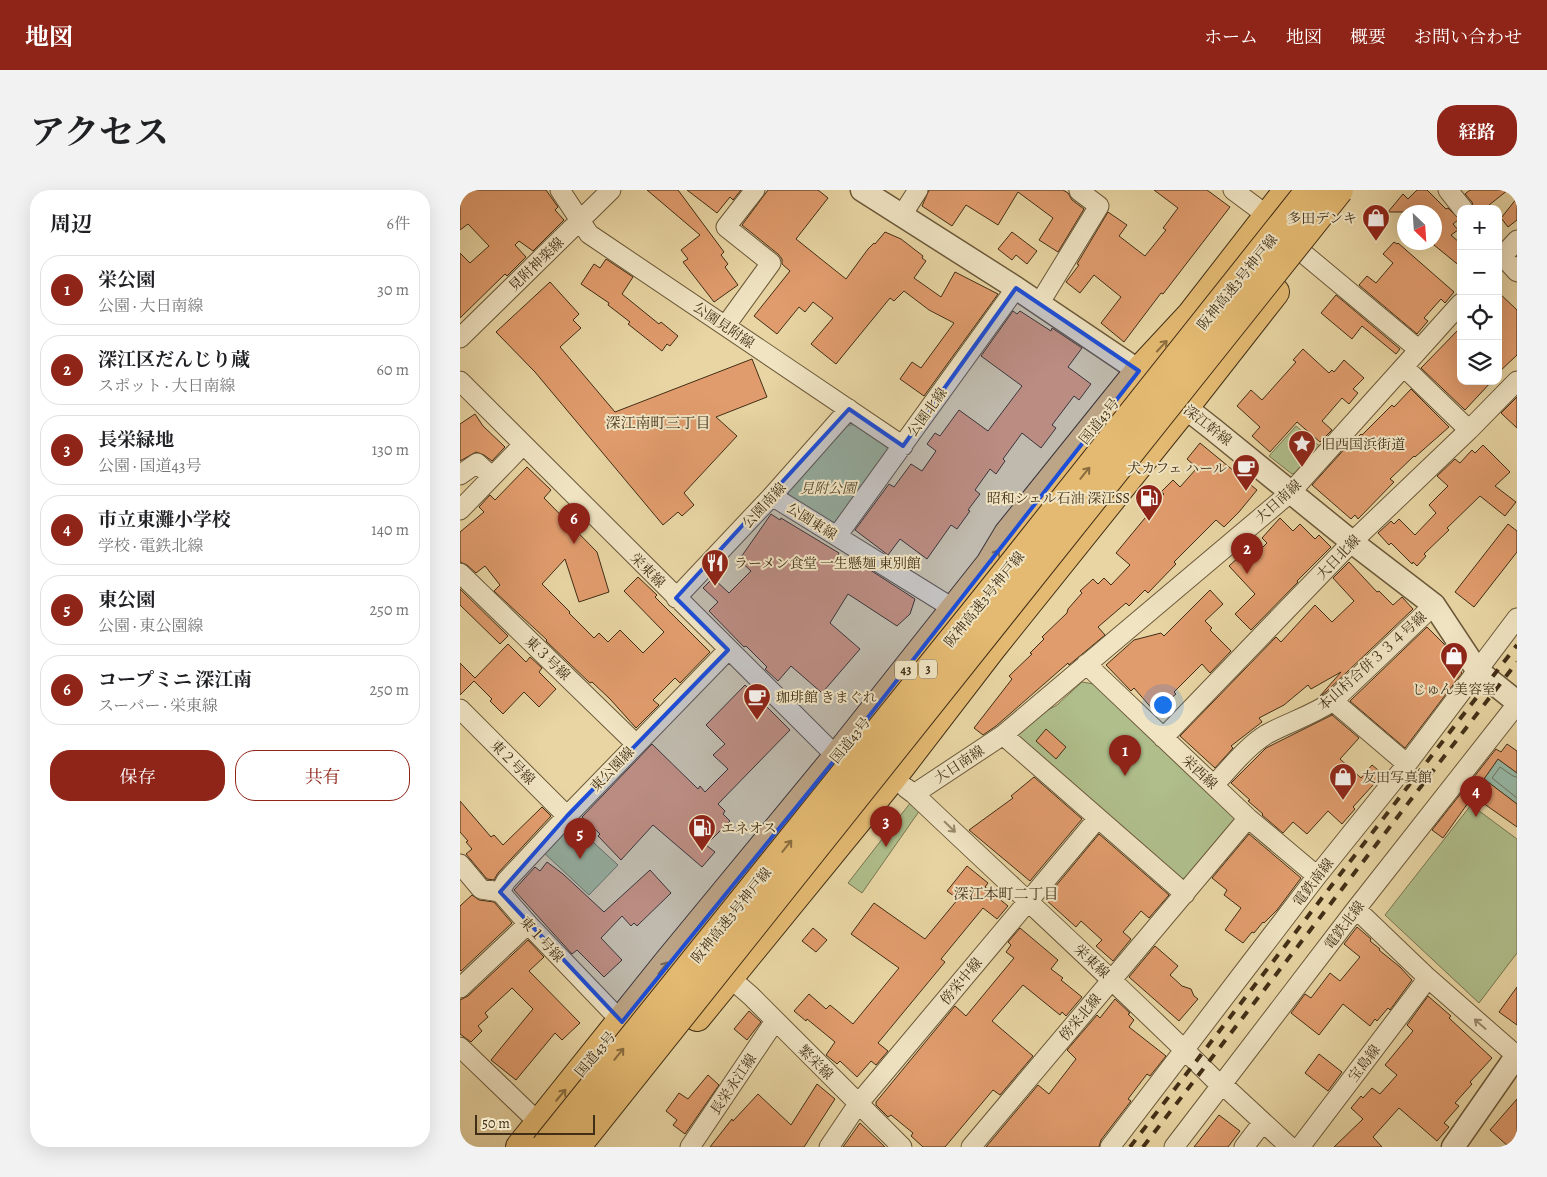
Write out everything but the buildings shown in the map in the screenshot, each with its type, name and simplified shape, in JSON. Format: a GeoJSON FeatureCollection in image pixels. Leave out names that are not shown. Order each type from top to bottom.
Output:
{"type":"FeatureCollection","features":[{"type":"Feature","properties":{"kind":"highway","name":"国道43号"},"geometry":{"type":"LineString","coordinates":[[520,1147],[542,1135],[622,1022],[673,955],[837,757],[990,564],[1008,534],[1139,371],[1191,315],[1288,190]]}},
{"type":"Feature","properties":{"kind":"highway","name":"阪神高速3号神戸線"},"geometry":{"type":"LineString","coordinates":[[542,1135],[976,609],[1310,190]]}},
{"type":"Feature","properties":{"kind":"highway","name":"阪神高速3号神戸線"},"geometry":{"type":"LineString","coordinates":[[576,1147],[1339,190]]}},
{"type":"Feature","properties":{"kind":"highway"},"geometry":{"type":"LineString","coordinates":[[591,1147],[892,778],[1354,190]]}},
{"type":"Feature","properties":{"kind":"street","name":"公園見附線"},"geometry":{"type":"LineString","coordinates":[[560,190],[589,234],[902,446]]}},
{"type":"Feature","properties":{"kind":"street","name":"見附神楽線"},"geometry":{"type":"LineString","coordinates":[[460,338],[611,190]]}},
{"type":"Feature","properties":{"kind":"street"},"geometry":{"type":"LineString","coordinates":[[726,325],[771,264],[726,227],[755,190]]}},
{"type":"Feature","properties":{"kind":"street","name":"深江幹線"},"geometry":{"type":"LineString","coordinates":[[862,190],[1016,288],[1139,371],[1185,407],[1352,542],[1434,605],[1477,670],[1517,703]]}},
{"type":"Feature","properties":{"kind":"street"},"geometry":{"type":"LineString","coordinates":[[902,216],[918,190]]}},
{"type":"Feature","properties":{"kind":"street"},"geometry":{"type":"LineString","coordinates":[[1039,304],[1099,206],[1080,190]]}},
{"type":"Feature","properties":{"kind":"street"},"geometry":{"type":"LineString","coordinates":[[1233,190],[1268,216]]}},
{"type":"Feature","properties":{"kind":"street"},"geometry":{"type":"LineString","coordinates":[[1448,190],[1460,205]]}},
{"type":"Feature","properties":{"kind":"street"},"geometry":{"type":"LineString","coordinates":[[1502,254],[1517,240]]}},
{"type":"Feature","properties":{"kind":"street"},"geometry":{"type":"LineString","coordinates":[[1304,254],[1418,349]]}},
{"type":"Feature","properties":{"kind":"street"},"geometry":{"type":"LineString","coordinates":[[1502,258],[1517,272]]}},
{"type":"Feature","properties":{"kind":"street","name":"公園北線"},"geometry":{"type":"LineString","coordinates":[[837,536],[1016,288]]}},
{"type":"Feature","properties":{"kind":"street","name":"大日南線"},"geometry":{"type":"LineString","coordinates":[[914,794],[1003,735],[1291,492],[1457,306]]}},
{"type":"Feature","properties":{"kind":"street"},"geometry":{"type":"LineString","coordinates":[[1404,367],[1469,430]]}},
{"type":"Feature","properties":{"kind":"street","name":"栄東線"},"geometry":{"type":"LineString","coordinates":[[460,381],[837,757]]}},
{"type":"Feature","properties":{"kind":"street","name":"大日北線"},"geometry":{"type":"LineString","coordinates":[[1163,738],[1352,542],[1469,430],[1517,381]]}},
{"type":"Feature","properties":{"kind":"street","name":"公園南線"},"geometry":{"type":"LineString","coordinates":[[676,598],[772,496],[849,409]]}},
{"type":"Feature","properties":{"kind":"street"},"geometry":{"type":"LineString","coordinates":[[460,510],[523,445]]}},
{"type":"Feature","properties":{"kind":"street"},"geometry":{"type":"LineString","coordinates":[[460,475],[476,463],[492,477]]}},
{"type":"Feature","properties":{"kind":"street","name":"公園東線"},"geometry":{"type":"LineString","coordinates":[[772,496],[954,609]]}},
{"type":"Feature","properties":{"kind":"street","name":"東３号線"},"geometry":{"type":"LineString","coordinates":[[460,573],[636,744]]}},
{"type":"Feature","properties":{"kind":"street","name":"本山村合併３３４号線"},"geometry":{"type":"LineString","coordinates":[[1214,785],[1248,750],[1266,735],[1316,712],[1333,701],[1434,605]]}},
{"type":"Feature","properties":{"kind":"street","name":"電鉄南線"},"geometry":{"type":"LineString","coordinates":[[1110,1147],[1317,876],[1407,764],[1517,618]]}},
{"type":"Feature","properties":{"kind":"street","name":"東公園線"},"geometry":{"type":"LineString","coordinates":[[500,892],[506,881],[566,816],[728,650]]}},
{"type":"Feature","properties":{"kind":"street","name":"栄西線"},"geometry":{"type":"LineString","coordinates":[[1086,664],[1248,818],[1317,876]]}},
{"type":"Feature","properties":{"kind":"street"},"geometry":{"type":"LineString","coordinates":[[1333,701],[1407,764]]}},
{"type":"Feature","properties":{"kind":"street","name":"電鉄北線"},"geometry":{"type":"LineString","coordinates":[[1174,1147],[1517,703]]}},
{"type":"Feature","properties":{"kind":"street","name":"東２号線"},"geometry":{"type":"LineString","coordinates":[[460,709],[566,816]]}},
{"type":"Feature","properties":{"kind":"street"},"geometry":{"type":"LineString","coordinates":[[1003,735],[1185,894]]}},
{"type":"Feature","properties":{"kind":"street","name":"栄東線"},"geometry":{"type":"LineString","coordinates":[[892,778],[914,794],[1027,902],[1112,979],[1214,1079],[1223,1085],[1290,1147]]}},
{"type":"Feature","properties":{"kind":"street","name":"傍栄中線"},"geometry":{"type":"LineString","coordinates":[[829,1147],[858,1104],[1098,818]]}},
{"type":"Feature","properties":{"kind":"street","name":"傍栄北線"},"geometry":{"type":"LineString","coordinates":[[971,1147],[1248,818]]}},
{"type":"Feature","properties":{"kind":"street"},"geometry":{"type":"LineString","coordinates":[[460,864],[481,889],[500,892]]}},
{"type":"Feature","properties":{"kind":"street","name":"東１号線"},"geometry":{"type":"LineString","coordinates":[[500,892],[622,1022]]}},
{"type":"Feature","properties":{"kind":"street"},"geometry":{"type":"LineString","coordinates":[[1356,910],[1428,978],[1517,1055],[1453,1147]]}},
{"type":"Feature","properties":{"kind":"street"},"geometry":{"type":"LineString","coordinates":[[460,988],[528,924]]}},
{"type":"Feature","properties":{"kind":"street","name":"繁栄線"},"geometry":{"type":"LineString","coordinates":[[729,977],[902,1147]]}},
{"type":"Feature","properties":{"kind":"street","name":"宝島線"},"geometry":{"type":"LineString","coordinates":[[1300,1147],[1428,978]]}},
{"type":"Feature","properties":{"kind":"street","name":"長栄永江線"},"geometry":{"type":"LineString","coordinates":[[690,1147],[775,1021]]}},
{"type":"Feature","properties":{"kind":"street"},"geometry":{"type":"LineString","coordinates":[[460,1047],[542,1135]]}},
{"type":"Feature","properties":{"kind":"street"},"geometry":{"type":"LineString","coordinates":[[1244,1147],[1263,1122]]}},
{"type":"Feature","properties":{"kind":"highlighted area"},"geometry":{"type":"Polygon","coordinates":[[[1016,288],[1139,371],[837,757],[622,1022],[500,892],[567,816],[728,650],[676,598],[849,409],[903,446],[1016,288]]]}},
{"type":"Feature","properties":{"kind":"green space","name":"見附公園"},"geometry":{"type":"Polygon","coordinates":[[[858,424],[886,445],[889,454],[839,521],[831,524],[788,497],[788,489],[843,426],[858,424]]]}},
{"type":"Feature","properties":{"kind":"green space"},"geometry":{"type":"Polygon","coordinates":[[[1296,426],[1322,448],[1301,471],[1292,474],[1269,456],[1296,426]]]}},
{"type":"Feature","properties":{"kind":"green space"},"geometry":{"type":"Polygon","coordinates":[[[1082,682],[1094,684],[1235,814],[1236,824],[1183,887],[1014,738],[1046,711],[1057,705],[1082,682]]]}},
{"type":"Feature","properties":{"kind":"green space"},"geometry":{"type":"Polygon","coordinates":[[[911,802],[920,810],[862,893],[848,883],[911,802]]]}},
{"type":"Feature","properties":{"kind":"green space"},"geometry":{"type":"Polygon","coordinates":[[[1471,805],[1517,839],[1517,953],[1479,1003],[1385,915],[1471,805]]]}},
{"type":"Feature","properties":{"kind":"green space"},"geometry":{"type":"Polygon","coordinates":[[[571,822],[618,865],[589,895],[543,852],[571,822]]]}},
{"type":"Feature","properties":{"kind":"water"},"geometry":{"type":"Polygon","coordinates":[[[1498,759],[1517,773],[1517,804],[1484,779],[1498,759]]]}},
{"type":"Feature","properties":{"kind":"railway"},"geometry":{"type":"LineString","coordinates":[[1130,1147],[1517,645]]}},
{"type":"Feature","properties":{"kind":"railway"},"geometry":{"type":"LineString","coordinates":[[1143,1147],[1517,662]]}},
{"type":"Feature","properties":{"kind":"place","name":"多田デンキ"},"geometry":{"type":"Point","coordinates":[1376,242]}},
{"type":"Feature","properties":{"kind":"place","name":"旧西国浜街道"},"geometry":{"type":"Point","coordinates":[1302,468]}},
{"type":"Feature","properties":{"kind":"place","name":"犬カフェ ハール"},"geometry":{"type":"Point","coordinates":[1246,492]}},
{"type":"Feature","properties":{"kind":"place","name":"昭和シェル石油 深江SS"},"geometry":{"type":"Point","coordinates":[1149,522]}},
{"type":"Feature","properties":{"kind":"place","name":"コープミニ 深江南"},"geometry":{"type":"Point","coordinates":[574,544]}},
{"type":"Feature","properties":{"kind":"place","name":"深江区だんじり蔵"},"geometry":{"type":"Point","coordinates":[1247,574]}},
{"type":"Feature","properties":{"kind":"place","name":"ラーメン食堂 一生懸麺 東別館"},"geometry":{"type":"Point","coordinates":[715,587]}},
{"type":"Feature","properties":{"kind":"place","name":"じゅん美容室"},"geometry":{"type":"Point","coordinates":[1454,680]}},
{"type":"Feature","properties":{"kind":"place","name":"珈琲館 きまぐれ"},"geometry":{"type":"Point","coordinates":[757,721]}},
{"type":"Feature","properties":{"kind":"place","name":"栄公園"},"geometry":{"type":"Point","coordinates":[1125,776]}},
{"type":"Feature","properties":{"kind":"place","name":"友田写真館"},"geometry":{"type":"Point","coordinates":[1343,801]}},
{"type":"Feature","properties":{"kind":"place","name":"市立東灘小学校"},"geometry":{"type":"Point","coordinates":[1476,817]}},
{"type":"Feature","properties":{"kind":"place","name":"長栄緑地"},"geometry":{"type":"Point","coordinates":[886,847]}},
{"type":"Feature","properties":{"kind":"place","name":"エネオス"},"geometry":{"type":"Point","coordinates":[702,852]}},
{"type":"Feature","properties":{"kind":"place","name":"東公園"},"geometry":{"type":"Point","coordinates":[580,859]}},
{"type":"Feature","properties":{"kind":"district","name":"深江南町三丁目"},"geometry":{"type":"Point","coordinates":[658,423]}},
{"type":"Feature","properties":{"kind":"district","name":"深江本町二丁目"},"geometry":{"type":"Point","coordinates":[1006,894]}}]}
